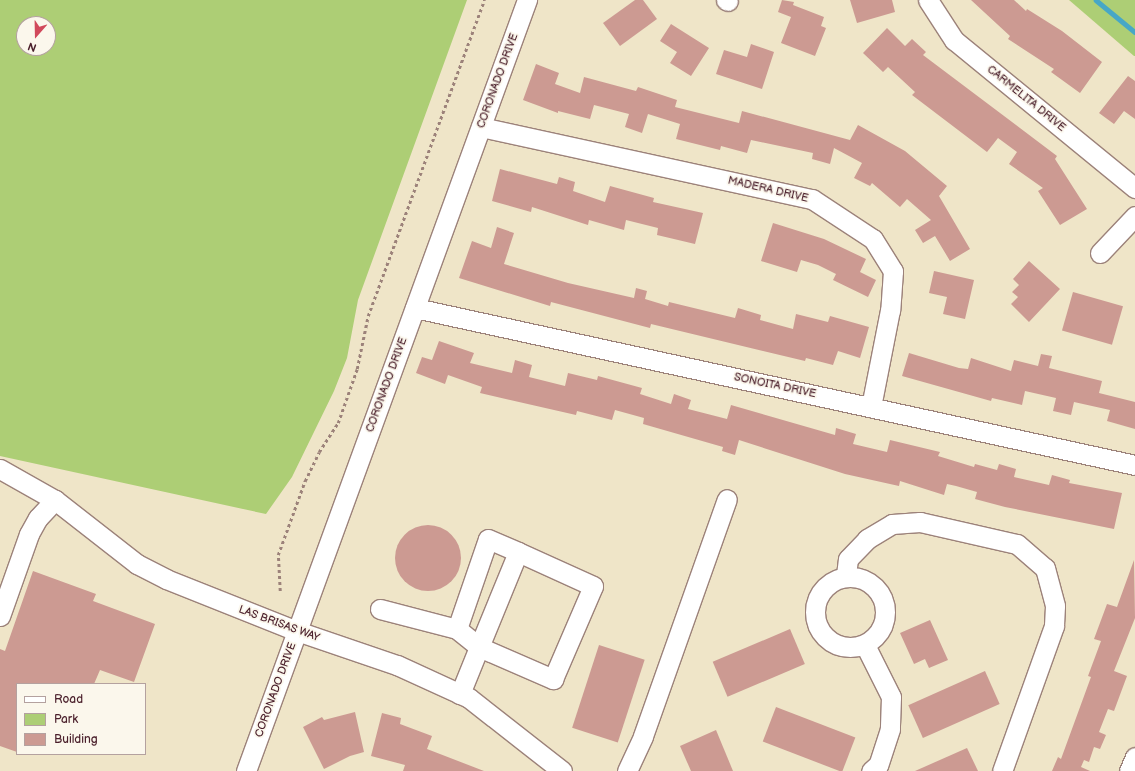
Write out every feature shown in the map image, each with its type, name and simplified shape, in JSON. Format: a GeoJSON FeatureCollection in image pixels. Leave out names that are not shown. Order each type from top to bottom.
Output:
{"type":"FeatureCollection","features":[{"type":"Feature","properties":{"kind":"street","name":"CORONADO DRIVE"},"geometry":{"type":"LineString","coordinates":[[246,771],[527,0]]}},
{"type":"Feature","properties":{"kind":"street","name":"CARMELITA DRIVE"},"geometry":{"type":"LineString","coordinates":[[928,0],[954,40],[1135,188]]}},
{"type":"Feature","properties":{"kind":"street","name":"MADERA DRIVE"},"geometry":{"type":"LineString","coordinates":[[481,127],[812,199],[873,239],[893,271],[890,310],[871,407]]}},
{"type":"Feature","properties":{"kind":"street"},"geometry":{"type":"LineString","coordinates":[[1100,253],[1135,216]]}},
{"type":"Feature","properties":{"kind":"street","name":"SONOITA DRIVE"},"geometry":{"type":"LineString","coordinates":[[415,308],[1135,465]]}},
{"type":"Feature","properties":{"kind":"street","name":"LAS BRISAS WAY"},"geometry":{"type":"LineString","coordinates":[[0,469],[55,500],[137,564],[199,594],[297,631],[397,665],[469,698],[562,771]]}},
{"type":"Feature","properties":{"kind":"street"},"geometry":{"type":"LineString","coordinates":[[627,771],[643,736],[726,499]]}},
{"type":"Feature","properties":{"kind":"street"},"geometry":{"type":"LineString","coordinates":[[0,616],[6,579],[38,518],[55,500]]}},
{"type":"Feature","properties":{"kind":"street"},"geometry":{"type":"LineString","coordinates":[[846,575],[848,559],[867,539],[892,524],[920,522],[1017,544],[1045,568],[1055,606],[1054,626],[1002,771]]}},
{"type":"Feature","properties":{"kind":"street"},"geometry":{"type":"LineString","coordinates":[[380,609],[457,629],[479,647],[553,679],[593,586],[488,539],[457,629]]}},
{"type":"Feature","properties":{"kind":"street"},"geometry":{"type":"LineString","coordinates":[[460,694],[518,552]]}},
{"type":"Feature","properties":{"kind":"street"},"geometry":{"type":"LineString","coordinates":[[846,575],[870,581],[886,603],[883,628],[865,645],[836,646],[817,627],[814,609],[826,584],[846,575]]}},
{"type":"Feature","properties":{"kind":"street"},"geometry":{"type":"LineString","coordinates":[[865,645],[891,697],[890,729],[878,765],[871,771]]}},
{"type":"Feature","properties":{"kind":"street"},"geometry":{"type":"LineString","coordinates":[[1129,771],[1135,757]]}},
{"type":"Feature","properties":{"kind":"path"},"geometry":{"type":"LineString","coordinates":[[280,591],[278,554],[305,481],[319,452],[338,423],[358,369],[368,316],[484,0]]}},
{"type":"Feature","properties":{"kind":"green space"},"geometry":{"type":"Polygon","coordinates":[[[0,0],[467,0],[358,300],[347,358],[334,391],[292,477],[266,514],[0,456],[0,0]]]}},
{"type":"Feature","properties":{"kind":"green space"},"geometry":{"type":"Polygon","coordinates":[[[1069,0],[1135,0],[1135,56],[1134,56],[1069,0]]]}},
{"type":"Feature","properties":{"kind":"building"},"geometry":{"type":"Polygon","coordinates":[[[635,0],[643,0],[657,19],[620,46],[603,23],[635,0]]]}},
{"type":"Feature","properties":{"kind":"building"},"geometry":{"type":"Polygon","coordinates":[[[782,0],[794,2],[793,5],[824,17],[821,26],[826,28],[815,56],[781,43],[791,17],[778,12],[782,0]]]}},
{"type":"Feature","properties":{"kind":"building"},"geometry":{"type":"Polygon","coordinates":[[[850,0],[892,0],[895,12],[857,23],[850,0]]]}},
{"type":"Feature","properties":{"kind":"building"},"geometry":{"type":"Polygon","coordinates":[[[971,0],[1014,0],[1026,11],[1027,9],[1062,31],[1102,62],[1080,93],[1051,72],[1054,69],[1008,39],[1010,36],[971,0]]]}},
{"type":"Feature","properties":{"kind":"building"},"geometry":{"type":"Polygon","coordinates":[[[671,24],[709,48],[691,76],[670,63],[677,52],[660,41],[671,24]]]}},
{"type":"Feature","properties":{"kind":"building"},"geometry":{"type":"Polygon","coordinates":[[[887,28],[905,46],[912,39],[926,52],[923,55],[1057,156],[1055,159],[1087,209],[1060,225],[1038,191],[1043,188],[1009,164],[1017,152],[998,138],[987,152],[912,95],[915,92],[888,67],[883,72],[863,53],[887,28]]]}},
{"type":"Feature","properties":{"kind":"building"},"geometry":{"type":"Polygon","coordinates":[[[751,44],[774,52],[762,89],[716,74],[724,50],[747,57],[751,44]]]}},
{"type":"Feature","properties":{"kind":"building"},"geometry":{"type":"Polygon","coordinates":[[[536,64],[559,73],[555,84],[580,93],[584,77],[636,91],[638,87],[677,100],[675,107],[739,123],[742,111],[850,140],[858,125],[905,151],[947,186],[939,196],[970,249],[950,261],[935,236],[923,243],[915,230],[931,220],[907,199],[900,207],[872,183],[870,186],[854,178],[862,163],[834,148],[830,164],[812,159],[813,153],[751,140],[747,153],[721,146],[720,150],[676,139],[680,124],[648,114],[642,133],[625,127],[629,114],[594,105],[590,119],[558,111],[558,113],[523,100],[536,64]]]}},
{"type":"Feature","properties":{"kind":"building"},"geometry":{"type":"Polygon","coordinates":[[[1128,76],[1135,81],[1135,119],[1124,111],[1114,124],[1099,113],[1128,76]]]}},
{"type":"Feature","properties":{"kind":"building"},"geometry":{"type":"Polygon","coordinates":[[[500,169],[557,184],[559,177],[575,182],[573,191],[605,202],[610,186],[654,198],[653,202],[703,213],[695,244],[657,235],[658,228],[626,220],[624,230],[589,220],[588,225],[532,207],[531,212],[492,201],[500,169]]]}},
{"type":"Feature","properties":{"kind":"building"},"geometry":{"type":"Polygon","coordinates":[[[773,223],[824,239],[866,259],[860,272],[876,280],[868,297],[833,280],[836,274],[818,265],[801,260],[797,272],[761,261],[773,223]]]}},
{"type":"Feature","properties":{"kind":"building"},"geometry":{"type":"Polygon","coordinates":[[[497,227],[514,233],[504,264],[568,283],[634,298],[636,288],[647,291],[645,299],[668,306],[669,302],[735,318],[738,308],[761,315],[760,320],[793,329],[796,314],[828,322],[830,316],[869,327],[860,358],[838,351],[833,365],[806,358],[805,361],[651,324],[650,328],[551,302],[550,306],[459,278],[472,241],[491,248],[497,227]]]}},
{"type":"Feature","properties":{"kind":"building"},"geometry":{"type":"Polygon","coordinates":[[[1029,261],[1060,289],[1029,322],[1011,304],[1018,297],[1012,292],[1019,285],[1013,279],[1029,261]]]}},
{"type":"Feature","properties":{"kind":"building"},"geometry":{"type":"Polygon","coordinates":[[[934,271],[974,280],[965,319],[943,314],[947,297],[929,293],[934,271]]]}},
{"type":"Feature","properties":{"kind":"building"},"geometry":{"type":"Polygon","coordinates":[[[1073,292],[1123,306],[1112,345],[1062,330],[1073,292]]]}},
{"type":"Feature","properties":{"kind":"building"},"geometry":{"type":"Polygon","coordinates":[[[439,341],[474,353],[470,363],[512,373],[515,360],[532,365],[529,377],[565,386],[568,373],[597,380],[598,376],[642,388],[640,394],[671,404],[674,394],[691,400],[688,409],[727,419],[731,405],[835,435],[836,428],[856,434],[853,444],[887,452],[890,440],[940,452],[938,456],[974,467],[975,464],[997,470],[999,464],[1016,469],[1014,477],[1049,485],[1052,475],[1070,480],[1069,483],[1122,493],[1114,529],[1005,507],[975,499],[977,492],[947,484],[944,495],[900,481],[899,486],[845,474],[739,440],[735,455],[722,451],[723,447],[643,424],[644,418],[615,410],[612,420],[577,411],[576,415],[480,393],[482,387],[448,375],[445,384],[416,373],[422,357],[432,360],[439,341]]]}},
{"type":"Feature","properties":{"kind":"building"},"geometry":{"type":"Polygon","coordinates":[[[909,353],[959,368],[968,369],[971,358],[1011,371],[1014,360],[1038,366],[1041,354],[1052,356],[1049,368],[1102,381],[1099,393],[1135,402],[1135,429],[1107,421],[1110,410],[1074,402],[1071,415],[1053,411],[1056,398],[1025,391],[1022,405],[992,398],[991,401],[902,376],[909,353]]]}},
{"type":"Feature","properties":{"kind":"building"},"geometry":{"type":"Polygon","coordinates":[[[428,525],[441,528],[451,535],[458,545],[461,558],[458,571],[451,581],[441,588],[428,591],[415,588],[405,581],[398,571],[395,558],[398,545],[405,535],[415,528],[428,525]]]}},
{"type":"Feature","properties":{"kind":"building"},"geometry":{"type":"Polygon","coordinates":[[[1134,560],[1135,618],[1114,671],[1127,676],[1114,711],[1108,709],[1099,732],[1106,735],[1100,749],[1094,747],[1089,762],[1084,760],[1081,767],[1090,771],[1052,771],[1058,757],[1061,759],[1091,677],[1088,676],[1101,641],[1094,639],[1107,604],[1117,607],[1134,560]]]}},
{"type":"Feature","properties":{"kind":"building"},"geometry":{"type":"Polygon","coordinates":[[[33,571],[96,594],[93,601],[155,624],[134,682],[100,670],[94,683],[16,683],[16,752],[0,746],[0,649],[5,651],[33,571]]]}},
{"type":"Feature","properties":{"kind":"building"},"geometry":{"type":"Polygon","coordinates":[[[930,620],[948,660],[929,668],[925,659],[914,664],[900,633],[930,620]]]}},
{"type":"Feature","properties":{"kind":"building"},"geometry":{"type":"Polygon","coordinates":[[[790,629],[805,664],[728,697],[713,662],[790,629]]]}},
{"type":"Feature","properties":{"kind":"building"},"geometry":{"type":"Polygon","coordinates":[[[599,645],[645,660],[618,743],[572,728],[599,645]]]}},
{"type":"Feature","properties":{"kind":"building"},"geometry":{"type":"Polygon","coordinates":[[[985,671],[1000,704],[923,738],[908,705],[985,671]]]}},
{"type":"Feature","properties":{"kind":"building"},"geometry":{"type":"Polygon","coordinates":[[[776,707],[855,737],[842,771],[763,742],[776,707]]]}},
{"type":"Feature","properties":{"kind":"building"},"geometry":{"type":"Polygon","coordinates":[[[355,712],[364,752],[350,756],[324,769],[303,727],[322,717],[324,720],[355,712]]]}},
{"type":"Feature","properties":{"kind":"building"},"geometry":{"type":"Polygon","coordinates":[[[382,713],[401,718],[400,724],[432,736],[427,749],[484,771],[403,771],[405,765],[371,756],[382,713]]]}},
{"type":"Feature","properties":{"kind":"building"},"geometry":{"type":"Polygon","coordinates":[[[716,730],[733,771],[691,771],[680,746],[716,730]]]}},
{"type":"Feature","properties":{"kind":"building"},"geometry":{"type":"Polygon","coordinates":[[[967,748],[978,771],[915,771],[967,748]]]}},
{"type":"Feature","properties":{"kind":"waterway"},"geometry":{"type":"LineString","coordinates":[[1096,0],[1135,32]]}}]}
